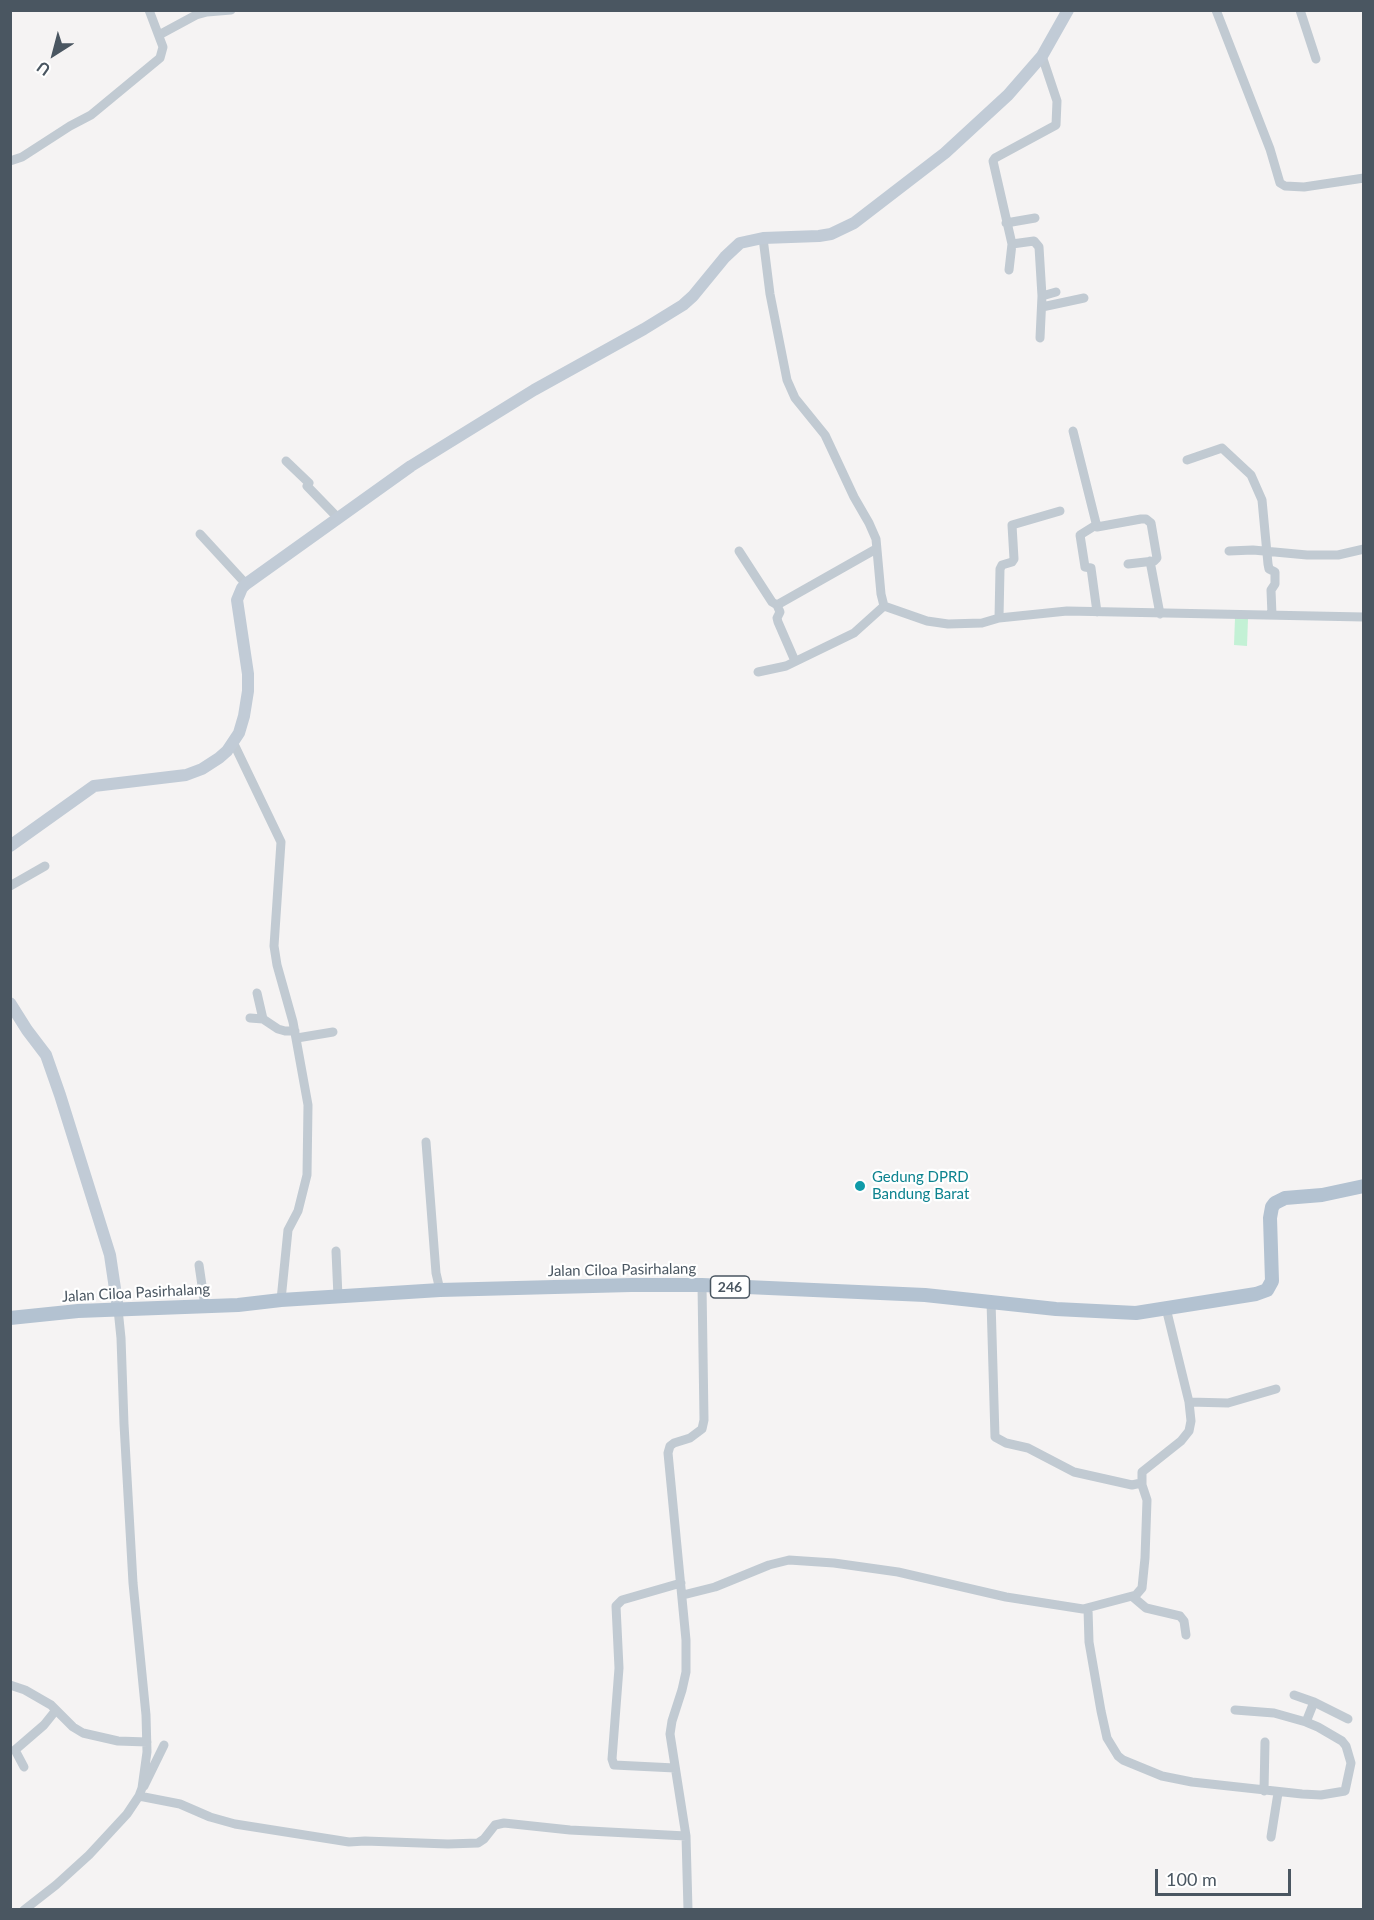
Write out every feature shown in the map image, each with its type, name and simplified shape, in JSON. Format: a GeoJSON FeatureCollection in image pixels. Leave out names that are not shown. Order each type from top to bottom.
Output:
{"type":"FeatureCollection","features":[{"type":"Feature","properties":{"kind":"main road","name":"Jalan Ciloa Pasirhalang"},"geometry":{"type":"LineString","coordinates":[[10,1318],[78,1311],[238,1305],[281,1300],[440,1290],[702,1285],[925,1295],[1056,1309],[1136,1313],[1256,1294],[1267,1290],[1272,1281],[1270,1218],[1275,1203],[1285,1198],[1322,1195],[1364,1186]]}},
{"type":"Feature","properties":{"kind":"street"},"geometry":{"type":"LineString","coordinates":[[10,161],[22,157],[91,115],[160,58],[163,52],[149,10]]}},
{"type":"Feature","properties":{"kind":"street"},"geometry":{"type":"LineString","coordinates":[[159,35],[196,15],[231,10]]}},
{"type":"Feature","properties":{"kind":"street"},"geometry":{"type":"LineString","coordinates":[[10,846],[94,786],[186,775],[202,769],[219,758],[239,733],[248,691],[248,674],[237,606],[239,594],[246,584],[411,466],[534,390],[668,315],[693,296],[733,248],[746,240],[819,236],[831,234],[854,223],[945,153],[1017,86],[1042,56],[1068,10]]}},
{"type":"Feature","properties":{"kind":"street"},"geometry":{"type":"LineString","coordinates":[[1216,10],[1270,149],[1280,183],[1285,186],[1304,187],[1364,178]]}},
{"type":"Feature","properties":{"kind":"street"},"geometry":{"type":"LineString","coordinates":[[1300,10],[1316,59]]}},
{"type":"Feature","properties":{"kind":"street"},"geometry":{"type":"LineString","coordinates":[[1009,270],[1012,244],[993,161],[1056,125],[1057,101],[1042,56]]}},
{"type":"Feature","properties":{"kind":"street"},"geometry":{"type":"LineString","coordinates":[[1006,223],[1035,218]]}},
{"type":"Feature","properties":{"kind":"street"},"geometry":{"type":"LineString","coordinates":[[763,238],[770,294],[787,380],[795,398],[825,435],[876,539],[884,606]]}},
{"type":"Feature","properties":{"kind":"street"},"geometry":{"type":"LineString","coordinates":[[1012,244],[1036,242],[1039,247],[1042,296],[1040,338]]}},
{"type":"Feature","properties":{"kind":"street"},"geometry":{"type":"LineString","coordinates":[[1041,271],[1051,267]]}},
{"type":"Feature","properties":{"kind":"street"},"geometry":{"type":"LineString","coordinates":[[1042,296],[1056,292]]}},
{"type":"Feature","properties":{"kind":"street"},"geometry":{"type":"LineString","coordinates":[[1042,307],[1084,298]]}},
{"type":"Feature","properties":{"kind":"street"},"geometry":{"type":"LineString","coordinates":[[1072,431],[1096,525],[1099,528],[1141,519],[1149,520],[1158,555],[1154,561],[1128,564]]}},
{"type":"Feature","properties":{"kind":"street"},"geometry":{"type":"LineString","coordinates":[[1186,460],[1222,448],[1251,475],[1262,500],[1269,569],[1275,572],[1275,584],[1271,590],[1272,615]]}},
{"type":"Feature","properties":{"kind":"street"},"geometry":{"type":"LineString","coordinates":[[286,461],[309,483],[307,486],[338,518]]}},
{"type":"Feature","properties":{"kind":"street"},"geometry":{"type":"LineString","coordinates":[[999,618],[1000,569],[1002,565],[1014,559],[1011,527],[1060,511]]}},
{"type":"Feature","properties":{"kind":"street"},"geometry":{"type":"LineString","coordinates":[[1096,525],[1080,535],[1085,567],[1091,568],[1097,612]]}},
{"type":"Feature","properties":{"kind":"street"},"geometry":{"type":"LineString","coordinates":[[200,534],[246,584]]}},
{"type":"Feature","properties":{"kind":"street"},"geometry":{"type":"LineString","coordinates":[[777,604],[876,549]]}},
{"type":"Feature","properties":{"kind":"street"},"geometry":{"type":"LineString","coordinates":[[1229,551],[1338,555],[1364,549]]}},
{"type":"Feature","properties":{"kind":"street"},"geometry":{"type":"LineString","coordinates":[[739,551],[772,602],[777,604],[780,612],[778,622],[795,661]]}},
{"type":"Feature","properties":{"kind":"street"},"geometry":{"type":"LineString","coordinates":[[1150,561],[1160,614]]}},
{"type":"Feature","properties":{"kind":"street"},"geometry":{"type":"LineString","coordinates":[[884,606],[935,623],[982,623],[999,618],[1036,613],[1097,612],[1364,617]]}},
{"type":"Feature","properties":{"kind":"street"},"geometry":{"type":"LineString","coordinates":[[758,672],[779,668],[854,633],[884,606]]}},
{"type":"Feature","properties":{"kind":"street"},"geometry":{"type":"LineString","coordinates":[[233,742],[281,842],[274,946],[296,1035],[308,1105],[307,1175],[298,1211],[288,1230],[281,1300]]}},
{"type":"Feature","properties":{"kind":"street"},"geometry":{"type":"LineString","coordinates":[[10,886],[45,867]]}},
{"type":"Feature","properties":{"kind":"street"},"geometry":{"type":"LineString","coordinates":[[257,993],[263,1019]]}},
{"type":"Feature","properties":{"kind":"street"},"geometry":{"type":"LineString","coordinates":[[10,1003],[45,1055],[60,1095],[110,1255],[121,1338],[133,1583],[143,1672],[147,1742],[141,1792]]}},
{"type":"Feature","properties":{"kind":"street"},"geometry":{"type":"LineString","coordinates":[[250,1018],[263,1019],[278,1029],[296,1035],[333,1032]]}},
{"type":"Feature","properties":{"kind":"street"},"geometry":{"type":"LineString","coordinates":[[426,1142],[436,1273],[440,1290]]}},
{"type":"Feature","properties":{"kind":"street"},"geometry":{"type":"LineString","coordinates":[[336,1251],[338,1297]]}},
{"type":"Feature","properties":{"kind":"street"},"geometry":{"type":"LineString","coordinates":[[199,1265],[205,1306]]}},
{"type":"Feature","properties":{"kind":"street"},"geometry":{"type":"LineString","coordinates":[[688,1910],[686,1836],[670,1734],[686,1672],[686,1640],[668,1453],[669,1446],[690,1438],[702,1429],[704,1420],[702,1285]]}},
{"type":"Feature","properties":{"kind":"street"},"geometry":{"type":"LineString","coordinates":[[991,1301],[995,1437],[1006,1443],[1028,1448],[1074,1472],[1132,1485],[1142,1483]]}},
{"type":"Feature","properties":{"kind":"street"},"geometry":{"type":"LineString","coordinates":[[682,1595],[715,1587],[769,1565],[789,1560],[834,1563],[898,1572],[1006,1597],[1088,1609],[1133,1597],[1142,1588],[1145,1558],[1147,1500],[1142,1483],[1144,1469],[1181,1441],[1189,1431],[1191,1421],[1189,1402],[1166,1308]]}},
{"type":"Feature","properties":{"kind":"street"},"geometry":{"type":"LineString","coordinates":[[1189,1402],[1228,1403],[1276,1389]]}},
{"type":"Feature","properties":{"kind":"street"},"geometry":{"type":"LineString","coordinates":[[675,1768],[614,1765],[612,1759],[619,1668],[616,1606],[622,1600],[681,1583]]}},
{"type":"Feature","properties":{"kind":"street"},"geometry":{"type":"LineString","coordinates":[[1133,1597],[1146,1608],[1180,1616],[1185,1621],[1186,1635]]}},
{"type":"Feature","properties":{"kind":"street"},"geometry":{"type":"LineString","coordinates":[[1088,1609],[1089,1642],[1101,1711],[1107,1738],[1118,1756],[1132,1765],[1162,1776],[1192,1782],[1321,1795],[1345,1791],[1351,1763],[1346,1746],[1318,1727],[1306,1722],[1274,1713],[1235,1710]]}},
{"type":"Feature","properties":{"kind":"street"},"geometry":{"type":"LineString","coordinates":[[10,1685],[40,1698],[73,1727],[91,1736],[117,1741],[147,1742]]}},
{"type":"Feature","properties":{"kind":"street"},"geometry":{"type":"LineString","coordinates":[[1294,1695],[1348,1719]]}},
{"type":"Feature","properties":{"kind":"street"},"geometry":{"type":"LineString","coordinates":[[1306,1722],[1314,1702]]}},
{"type":"Feature","properties":{"kind":"street"},"geometry":{"type":"LineString","coordinates":[[24,1767],[15,1750],[44,1725],[56,1710]]}},
{"type":"Feature","properties":{"kind":"street"},"geometry":{"type":"LineString","coordinates":[[1264,1791],[1265,1742]]}},
{"type":"Feature","properties":{"kind":"street"},"geometry":{"type":"LineString","coordinates":[[24,1910],[83,1861],[127,1814],[146,1785],[164,1745]]}},
{"type":"Feature","properties":{"kind":"street"},"geometry":{"type":"LineString","coordinates":[[141,1792],[235,1824],[349,1842],[478,1843],[495,1825],[504,1823],[570,1830],[686,1836]]}},
{"type":"Feature","properties":{"kind":"street"},"geometry":{"type":"LineString","coordinates":[[1271,1837],[1278,1792]]}},
{"type":"Feature","properties":{"kind":"green space"},"geometry":{"type":"Polygon","coordinates":[[[1235,618],[1248,619],[1247,646],[1234,645],[1235,618]]]}},
{"type":"Feature","properties":{"kind":"place","name":"Gedung DPRD Bandung Barat"},"geometry":{"type":"Point","coordinates":[860,1186]}}]}
